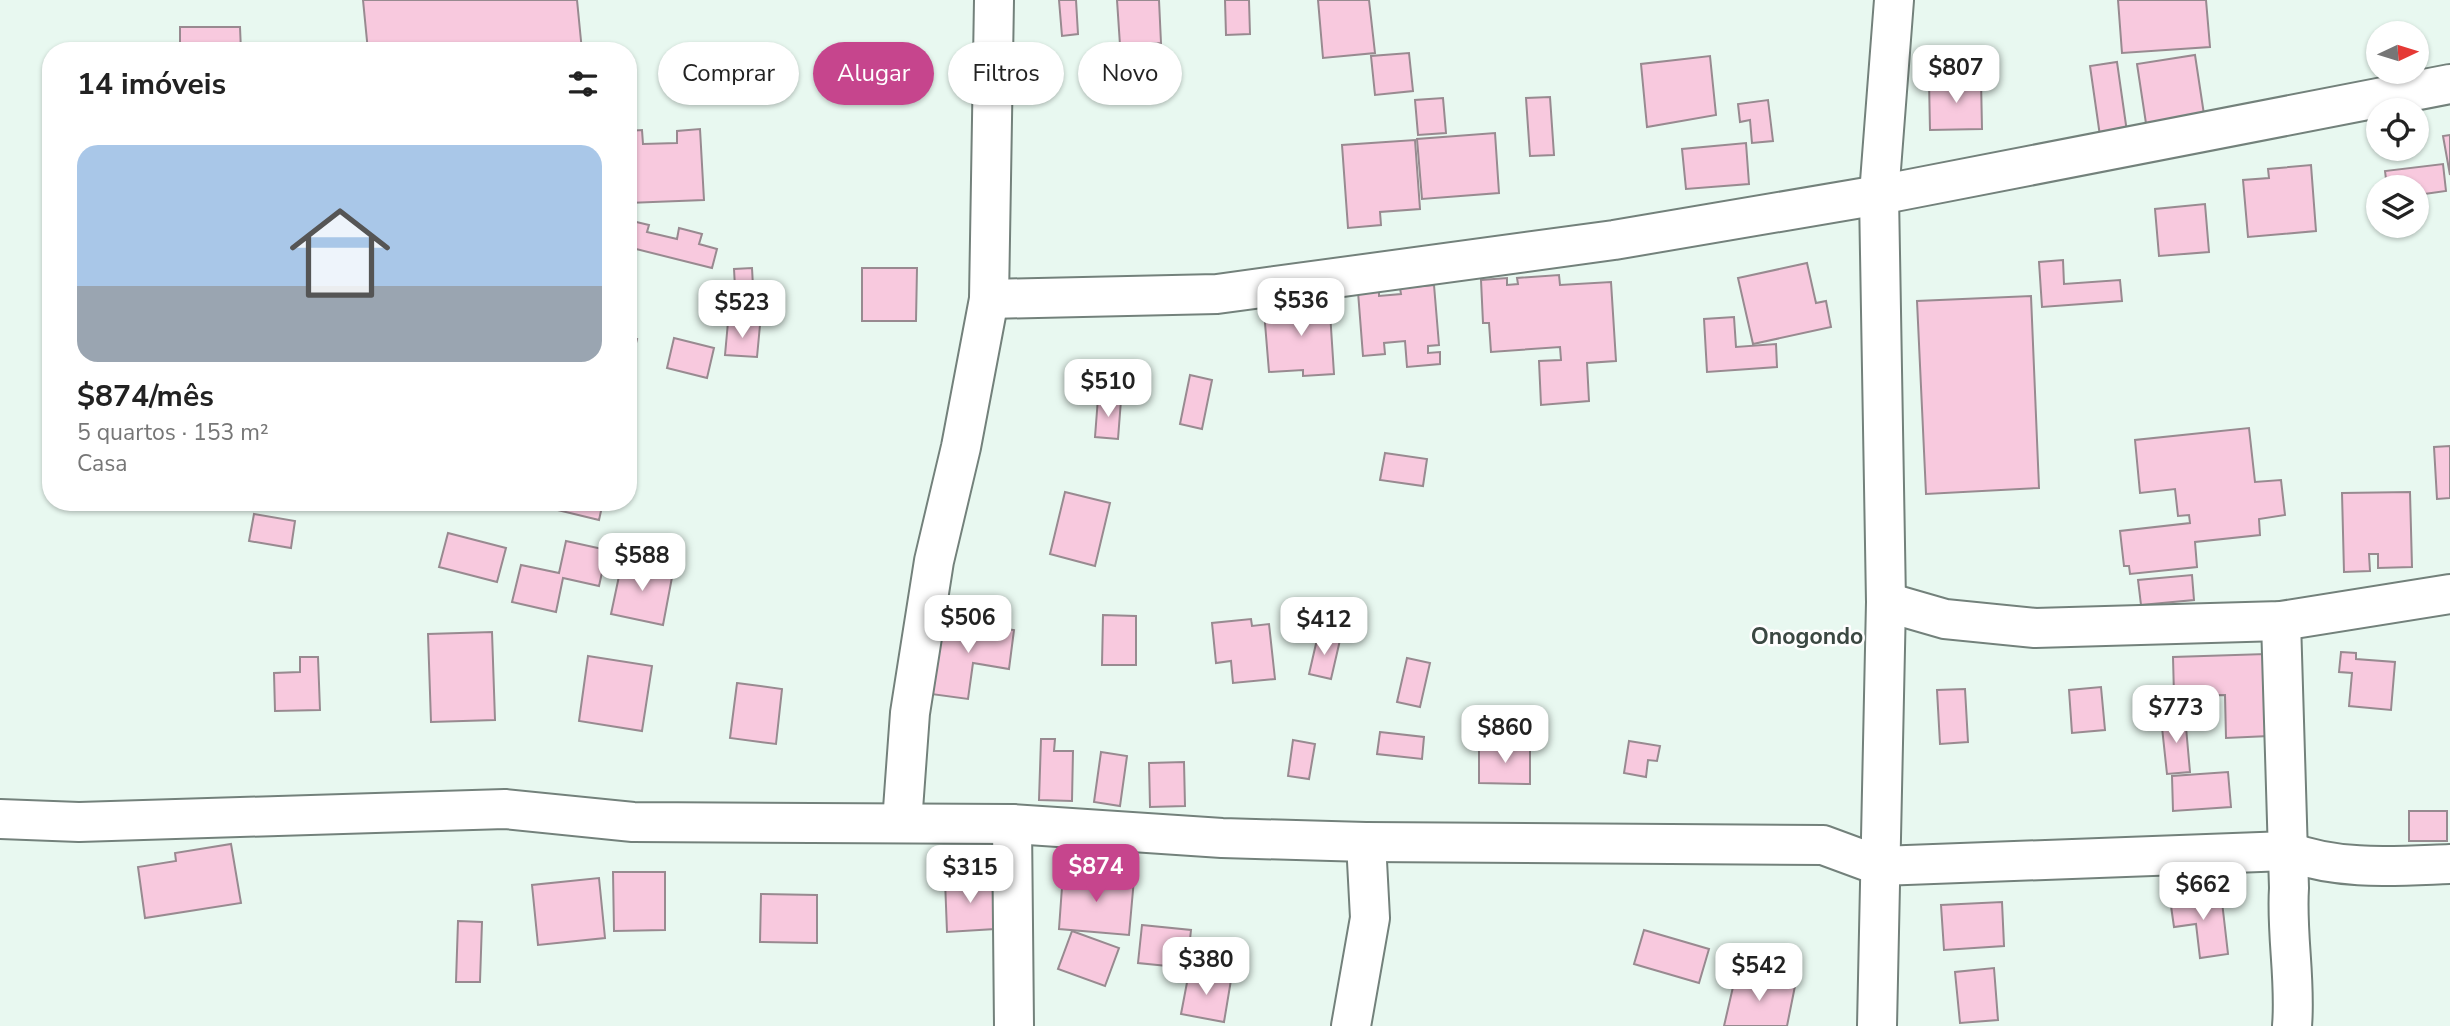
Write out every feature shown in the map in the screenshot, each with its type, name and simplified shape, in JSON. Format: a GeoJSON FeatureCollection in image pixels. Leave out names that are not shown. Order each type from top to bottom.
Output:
{"type":"FeatureCollection","features":[{"type":"Feature","properties":{"kind":"street"},"geometry":{"type":"LineString","coordinates":[[902,823],[910,713],[934,561],[961,447],[989,299],[994,0]]}},
{"type":"Feature","properties":{"kind":"street"},"geometry":{"type":"LineString","coordinates":[[1877,1026],[1886,602],[1879,195],[1894,0]]}},
{"type":"Feature","properties":{"kind":"street"},"geometry":{"type":"LineString","coordinates":[[989,299],[1217,294],[1614,240],[1879,195],[2450,84]]}},
{"type":"Feature","properties":{"kind":"street"},"geometry":{"type":"LineString","coordinates":[[1886,602],[1945,620],[2035,628],[2281,621],[2450,594]]}},
{"type":"Feature","properties":{"kind":"street"},"geometry":{"type":"LineString","coordinates":[[2281,621],[2288,914],[2295,999],[2292,1026]]}},
{"type":"Feature","properties":{"kind":"street"},"geometry":{"type":"LineString","coordinates":[[0,819],[79,822],[505,809],[633,822],[1012,824],[1222,838],[1366,842],[1823,845],[1880,866],[2287,851],[2317,862],[2387,866],[2450,864]]}},
{"type":"Feature","properties":{"kind":"street"},"geometry":{"type":"LineString","coordinates":[[1012,824],[1014,1026]]}},
{"type":"Feature","properties":{"kind":"street"},"geometry":{"type":"LineString","coordinates":[[1351,1026],[1370,918],[1366,842]]}},
{"type":"Feature","properties":{"kind":"building"},"geometry":{"type":"Polygon","coordinates":[[[363,0],[577,0],[581,42],[367,42],[363,0]]]}},
{"type":"Feature","properties":{"kind":"building"},"geometry":{"type":"Polygon","coordinates":[[[1059,0],[1076,0],[1078,34],[1062,36],[1059,0]]]}},
{"type":"Feature","properties":{"kind":"building"},"geometry":{"type":"Polygon","coordinates":[[[1117,0],[1159,0],[1161,42],[1120,42],[1117,0]]]}},
{"type":"Feature","properties":{"kind":"building"},"geometry":{"type":"Polygon","coordinates":[[[1225,0],[1249,0],[1250,34],[1226,35],[1225,0]]]}},
{"type":"Feature","properties":{"kind":"building"},"geometry":{"type":"Polygon","coordinates":[[[1318,0],[1369,0],[1375,53],[1323,58],[1318,0]]]}},
{"type":"Feature","properties":{"kind":"building"},"geometry":{"type":"Polygon","coordinates":[[[2118,0],[2206,0],[2210,47],[2122,53],[2118,0]]]}},
{"type":"Feature","properties":{"kind":"building"},"geometry":{"type":"Polygon","coordinates":[[[180,27],[240,27],[241,42],[180,42],[180,27]]]}},
{"type":"Feature","properties":{"kind":"building"},"geometry":{"type":"Polygon","coordinates":[[[1409,53],[1413,91],[1375,95],[1371,56],[1409,53]]]}},
{"type":"Feature","properties":{"kind":"building"},"geometry":{"type":"Polygon","coordinates":[[[2195,55],[2205,121],[2147,130],[2137,64],[2195,55]]]}},
{"type":"Feature","properties":{"kind":"building"},"geometry":{"type":"Polygon","coordinates":[[[1710,56],[1716,115],[1647,127],[1641,64],[1710,56]]]}},
{"type":"Feature","properties":{"kind":"building"},"geometry":{"type":"Polygon","coordinates":[[[2117,62],[2127,132],[2100,136],[2090,66],[2117,62]]]}},
{"type":"Feature","properties":{"kind":"building"},"geometry":{"type":"Polygon","coordinates":[[[1981,79],[1982,129],[1930,130],[1929,80],[1981,79]]]}},
{"type":"Feature","properties":{"kind":"building"},"geometry":{"type":"Polygon","coordinates":[[[1550,97],[1554,155],[1530,156],[1526,98],[1550,97]]]}},
{"type":"Feature","properties":{"kind":"building"},"geometry":{"type":"Polygon","coordinates":[[[1443,98],[1446,133],[1418,135],[1415,100],[1443,98]]]}},
{"type":"Feature","properties":{"kind":"building"},"geometry":{"type":"Polygon","coordinates":[[[1768,100],[1773,141],[1752,143],[1750,120],[1740,122],[1738,104],[1768,100]]]}},
{"type":"Feature","properties":{"kind":"building"},"geometry":{"type":"Polygon","coordinates":[[[700,129],[704,200],[637,203],[637,130],[642,130],[643,144],[677,143],[677,131],[700,129]]]}},
{"type":"Feature","properties":{"kind":"building"},"geometry":{"type":"Polygon","coordinates":[[[1495,133],[1499,193],[1422,199],[1417,139],[1495,133]]]}},
{"type":"Feature","properties":{"kind":"building"},"geometry":{"type":"Polygon","coordinates":[[[2450,135],[2450,175],[2443,136],[2450,135]]]}},
{"type":"Feature","properties":{"kind":"building"},"geometry":{"type":"Polygon","coordinates":[[[1415,140],[1420,209],[1380,212],[1381,225],[1348,228],[1342,145],[1415,140]]]}},
{"type":"Feature","properties":{"kind":"building"},"geometry":{"type":"Polygon","coordinates":[[[1746,143],[1749,184],[1686,189],[1682,149],[1746,143]]]}},
{"type":"Feature","properties":{"kind":"building"},"geometry":{"type":"Polygon","coordinates":[[[2443,164],[2446,191],[2429,193],[2429,175],[2386,175],[2385,171],[2443,164]]]}},
{"type":"Feature","properties":{"kind":"building"},"geometry":{"type":"Polygon","coordinates":[[[2311,165],[2316,231],[2248,237],[2243,180],[2269,178],[2268,169],[2311,165]]]}},
{"type":"Feature","properties":{"kind":"building"},"geometry":{"type":"Polygon","coordinates":[[[2205,204],[2209,252],[2159,256],[2155,209],[2205,204]]]}},
{"type":"Feature","properties":{"kind":"building"},"geometry":{"type":"Polygon","coordinates":[[[637,222],[649,225],[647,232],[677,239],[679,228],[702,234],[699,244],[717,249],[712,268],[637,249],[637,222]]]}},
{"type":"Feature","properties":{"kind":"building"},"geometry":{"type":"Polygon","coordinates":[[[2063,260],[2064,284],[2120,280],[2122,301],[2042,307],[2039,262],[2063,260]]]}},
{"type":"Feature","properties":{"kind":"building"},"geometry":{"type":"Polygon","coordinates":[[[1807,263],[1816,303],[1826,301],[1831,327],[1753,344],[1738,278],[1807,263]]]}},
{"type":"Feature","properties":{"kind":"building"},"geometry":{"type":"Polygon","coordinates":[[[752,268],[754,305],[736,306],[734,269],[752,268]]]}},
{"type":"Feature","properties":{"kind":"building"},"geometry":{"type":"Polygon","coordinates":[[[862,268],[917,268],[916,321],[862,321],[862,268]]]}},
{"type":"Feature","properties":{"kind":"building"},"geometry":{"type":"Polygon","coordinates":[[[1559,275],[1560,285],[1611,282],[1616,361],[1587,363],[1589,401],[1541,405],[1539,361],[1561,360],[1560,347],[1491,352],[1489,323],[1483,323],[1481,280],[1507,278],[1507,285],[1518,284],[1517,278],[1559,275]]]}},
{"type":"Feature","properties":{"kind":"building"},"geometry":{"type":"Polygon","coordinates":[[[1434,285],[1439,345],[1428,346],[1428,353],[1440,352],[1440,364],[1407,367],[1405,341],[1384,343],[1385,354],[1363,356],[1358,292],[1379,290],[1379,296],[1401,294],[1400,288],[1434,285]]]}},
{"type":"Feature","properties":{"kind":"building"},"geometry":{"type":"Polygon","coordinates":[[[2031,296],[2039,488],[1926,494],[1917,301],[2031,296]]]}},
{"type":"Feature","properties":{"kind":"building"},"geometry":{"type":"Polygon","coordinates":[[[1329,297],[1334,374],[1303,376],[1303,370],[1269,372],[1264,311],[1299,309],[1298,299],[1329,297]]]}},
{"type":"Feature","properties":{"kind":"building"},"geometry":{"type":"Polygon","coordinates":[[[1734,317],[1736,347],[1776,344],[1777,367],[1707,372],[1704,319],[1734,317]]]}},
{"type":"Feature","properties":{"kind":"building"},"geometry":{"type":"Polygon","coordinates":[[[728,322],[760,325],[757,357],[725,355],[728,322]]]}},
{"type":"Feature","properties":{"kind":"building"},"geometry":{"type":"Polygon","coordinates":[[[674,338],[714,348],[707,378],[667,368],[674,338]]]}},
{"type":"Feature","properties":{"kind":"building"},"geometry":{"type":"Polygon","coordinates":[[[1190,375],[1212,380],[1202,429],[1180,424],[1190,375]]]}},
{"type":"Feature","properties":{"kind":"building"},"geometry":{"type":"Polygon","coordinates":[[[1098,398],[1121,400],[1118,439],[1095,437],[1098,398]]]}},
{"type":"Feature","properties":{"kind":"building"},"geometry":{"type":"Polygon","coordinates":[[[2249,428],[2255,482],[2281,480],[2285,515],[2259,519],[2260,535],[2195,542],[2197,567],[2130,574],[2129,566],[2124,566],[2120,531],[2190,523],[2189,515],[2178,516],[2175,489],[2140,493],[2135,440],[2249,428]]]}},
{"type":"Feature","properties":{"kind":"building"},"geometry":{"type":"Polygon","coordinates":[[[2450,446],[2450,498],[2437,499],[2434,447],[2450,446]]]}},
{"type":"Feature","properties":{"kind":"building"},"geometry":{"type":"Polygon","coordinates":[[[1385,453],[1427,459],[1423,486],[1380,480],[1385,453]]]}},
{"type":"Feature","properties":{"kind":"building"},"geometry":{"type":"Polygon","coordinates":[[[1065,492],[1110,503],[1095,566],[1050,554],[1065,492]]]}},
{"type":"Feature","properties":{"kind":"building"},"geometry":{"type":"Polygon","coordinates":[[[2410,492],[2412,567],[2378,568],[2378,554],[2369,554],[2370,571],[2344,572],[2342,493],[2410,492]]]}},
{"type":"Feature","properties":{"kind":"building"},"geometry":{"type":"Polygon","coordinates":[[[562,511],[601,511],[599,520],[562,511]]]}},
{"type":"Feature","properties":{"kind":"building"},"geometry":{"type":"Polygon","coordinates":[[[254,514],[295,521],[291,548],[249,541],[254,514]]]}},
{"type":"Feature","properties":{"kind":"building"},"geometry":{"type":"Polygon","coordinates":[[[448,533],[506,548],[497,582],[439,567],[448,533]]]}},
{"type":"Feature","properties":{"kind":"building"},"geometry":{"type":"Polygon","coordinates":[[[566,541],[607,550],[599,586],[563,578],[556,612],[512,602],[521,565],[559,573],[566,541]]]}},
{"type":"Feature","properties":{"kind":"building"},"geometry":{"type":"Polygon","coordinates":[[[622,562],[673,572],[663,625],[611,614],[622,562]]]}},
{"type":"Feature","properties":{"kind":"building"},"geometry":{"type":"Polygon","coordinates":[[[2192,575],[2194,600],[2141,605],[2138,580],[2192,575]]]}},
{"type":"Feature","properties":{"kind":"building"},"geometry":{"type":"Polygon","coordinates":[[[1103,615],[1136,616],[1136,665],[1102,665],[1103,615]]]}},
{"type":"Feature","properties":{"kind":"building"},"geometry":{"type":"Polygon","coordinates":[[[1251,619],[1252,626],[1269,624],[1275,679],[1233,683],[1231,661],[1216,663],[1212,623],[1251,619]]]}},
{"type":"Feature","properties":{"kind":"building"},"geometry":{"type":"Polygon","coordinates":[[[942,620],[1014,630],[1009,669],[973,663],[968,699],[931,694],[942,620]]]}},
{"type":"Feature","properties":{"kind":"building"},"geometry":{"type":"Polygon","coordinates":[[[492,632],[495,720],[431,722],[428,634],[492,632]]]}},
{"type":"Feature","properties":{"kind":"building"},"geometry":{"type":"Polygon","coordinates":[[[1318,635],[1340,640],[1331,679],[1309,674],[1318,635]]]}},
{"type":"Feature","properties":{"kind":"building"},"geometry":{"type":"Polygon","coordinates":[[[2341,652],[2356,653],[2356,659],[2395,662],[2391,710],[2349,706],[2352,673],[2339,672],[2341,652]]]}},
{"type":"Feature","properties":{"kind":"building"},"geometry":{"type":"Polygon","coordinates":[[[2266,654],[2269,736],[2226,738],[2225,695],[2174,696],[2173,657],[2266,654]]]}},
{"type":"Feature","properties":{"kind":"building"},"geometry":{"type":"Polygon","coordinates":[[[588,656],[652,666],[642,731],[579,721],[588,656]]]}},
{"type":"Feature","properties":{"kind":"building"},"geometry":{"type":"Polygon","coordinates":[[[300,657],[318,657],[320,710],[275,711],[274,673],[300,672],[300,657]]]}},
{"type":"Feature","properties":{"kind":"building"},"geometry":{"type":"Polygon","coordinates":[[[1407,658],[1430,663],[1420,707],[1397,702],[1407,658]]]}},
{"type":"Feature","properties":{"kind":"building"},"geometry":{"type":"Polygon","coordinates":[[[737,683],[782,689],[776,744],[730,738],[737,683]]]}},
{"type":"Feature","properties":{"kind":"building"},"geometry":{"type":"Polygon","coordinates":[[[2101,687],[2105,730],[2072,733],[2069,690],[2101,687]]]}},
{"type":"Feature","properties":{"kind":"building"},"geometry":{"type":"Polygon","coordinates":[[[1965,689],[1968,742],[1940,744],[1937,690],[1965,689]]]}},
{"type":"Feature","properties":{"kind":"building"},"geometry":{"type":"Polygon","coordinates":[[[2185,716],[2190,772],[2167,774],[2161,718],[2185,716]]]}},
{"type":"Feature","properties":{"kind":"building"},"geometry":{"type":"Polygon","coordinates":[[[1380,732],[1424,737],[1422,759],[1377,754],[1380,732]]]}},
{"type":"Feature","properties":{"kind":"building"},"geometry":{"type":"Polygon","coordinates":[[[1041,739],[1055,739],[1054,751],[1073,751],[1072,801],[1039,800],[1041,739]]]}},
{"type":"Feature","properties":{"kind":"building"},"geometry":{"type":"Polygon","coordinates":[[[1293,740],[1315,744],[1309,779],[1288,776],[1293,740]]]}},
{"type":"Feature","properties":{"kind":"building"},"geometry":{"type":"Polygon","coordinates":[[[1629,741],[1660,746],[1657,761],[1648,760],[1646,777],[1624,773],[1629,741]]]}},
{"type":"Feature","properties":{"kind":"building"},"geometry":{"type":"Polygon","coordinates":[[[1479,747],[1530,747],[1530,784],[1479,783],[1479,747]]]}},
{"type":"Feature","properties":{"kind":"building"},"geometry":{"type":"Polygon","coordinates":[[[1101,752],[1127,756],[1120,806],[1094,802],[1101,752]]]}},
{"type":"Feature","properties":{"kind":"building"},"geometry":{"type":"Polygon","coordinates":[[[1184,762],[1185,806],[1150,807],[1149,763],[1184,762]]]}},
{"type":"Feature","properties":{"kind":"building"},"geometry":{"type":"Polygon","coordinates":[[[2228,772],[2231,807],[2173,811],[2172,776],[2228,772]]]}},
{"type":"Feature","properties":{"kind":"building"},"geometry":{"type":"Polygon","coordinates":[[[2409,811],[2447,811],[2447,841],[2409,841],[2409,811]]]}},
{"type":"Feature","properties":{"kind":"building"},"geometry":{"type":"Polygon","coordinates":[[[231,844],[241,903],[145,918],[138,867],[176,861],[175,853],[231,844]]]}},
{"type":"Feature","properties":{"kind":"building"},"geometry":{"type":"Polygon","coordinates":[[[613,872],[665,872],[665,930],[614,931],[613,872]]]}},
{"type":"Feature","properties":{"kind":"building"},"geometry":{"type":"Polygon","coordinates":[[[1063,873],[1134,879],[1129,935],[1059,929],[1063,873]]]}},
{"type":"Feature","properties":{"kind":"building"},"geometry":{"type":"Polygon","coordinates":[[[992,877],[995,929],[947,932],[945,880],[992,877]]]}},
{"type":"Feature","properties":{"kind":"building"},"geometry":{"type":"Polygon","coordinates":[[[599,878],[605,938],[538,945],[532,885],[599,878]]]}},
{"type":"Feature","properties":{"kind":"building"},"geometry":{"type":"Polygon","coordinates":[[[2221,893],[2228,954],[2200,958],[2196,924],[2174,927],[2170,899],[2221,893]]]}},
{"type":"Feature","properties":{"kind":"building"},"geometry":{"type":"Polygon","coordinates":[[[761,894],[817,895],[817,943],[760,942],[761,894]]]}},
{"type":"Feature","properties":{"kind":"building"},"geometry":{"type":"Polygon","coordinates":[[[2002,902],[2004,946],[1944,950],[1941,905],[2002,902]]]}},
{"type":"Feature","properties":{"kind":"building"},"geometry":{"type":"Polygon","coordinates":[[[458,921],[482,922],[480,982],[456,982],[458,921]]]}},
{"type":"Feature","properties":{"kind":"building"},"geometry":{"type":"Polygon","coordinates":[[[1142,925],[1191,930],[1187,968],[1138,963],[1142,925]]]}},
{"type":"Feature","properties":{"kind":"building"},"geometry":{"type":"Polygon","coordinates":[[[1644,930],[1709,949],[1699,983],[1634,964],[1644,930]]]}},
{"type":"Feature","properties":{"kind":"building"},"geometry":{"type":"Polygon","coordinates":[[[1072,931],[1119,948],[1105,986],[1058,969],[1072,931]]]}},
{"type":"Feature","properties":{"kind":"building"},"geometry":{"type":"Polygon","coordinates":[[[1994,968],[1998,1020],[1960,1023],[1955,972],[1994,968]]]}},
{"type":"Feature","properties":{"kind":"building"},"geometry":{"type":"Polygon","coordinates":[[[1189,972],[1231,980],[1224,1022],[1181,1014],[1189,972]]]}},
{"type":"Feature","properties":{"kind":"building"},"geometry":{"type":"Polygon","coordinates":[[[1736,974],[1795,986],[1787,1026],[1724,1026],[1736,974]]]}},
{"type":"Feature","properties":{"kind":"district","name":"Onogondo"},"geometry":{"type":"Point","coordinates":[1807,636]}}]}
